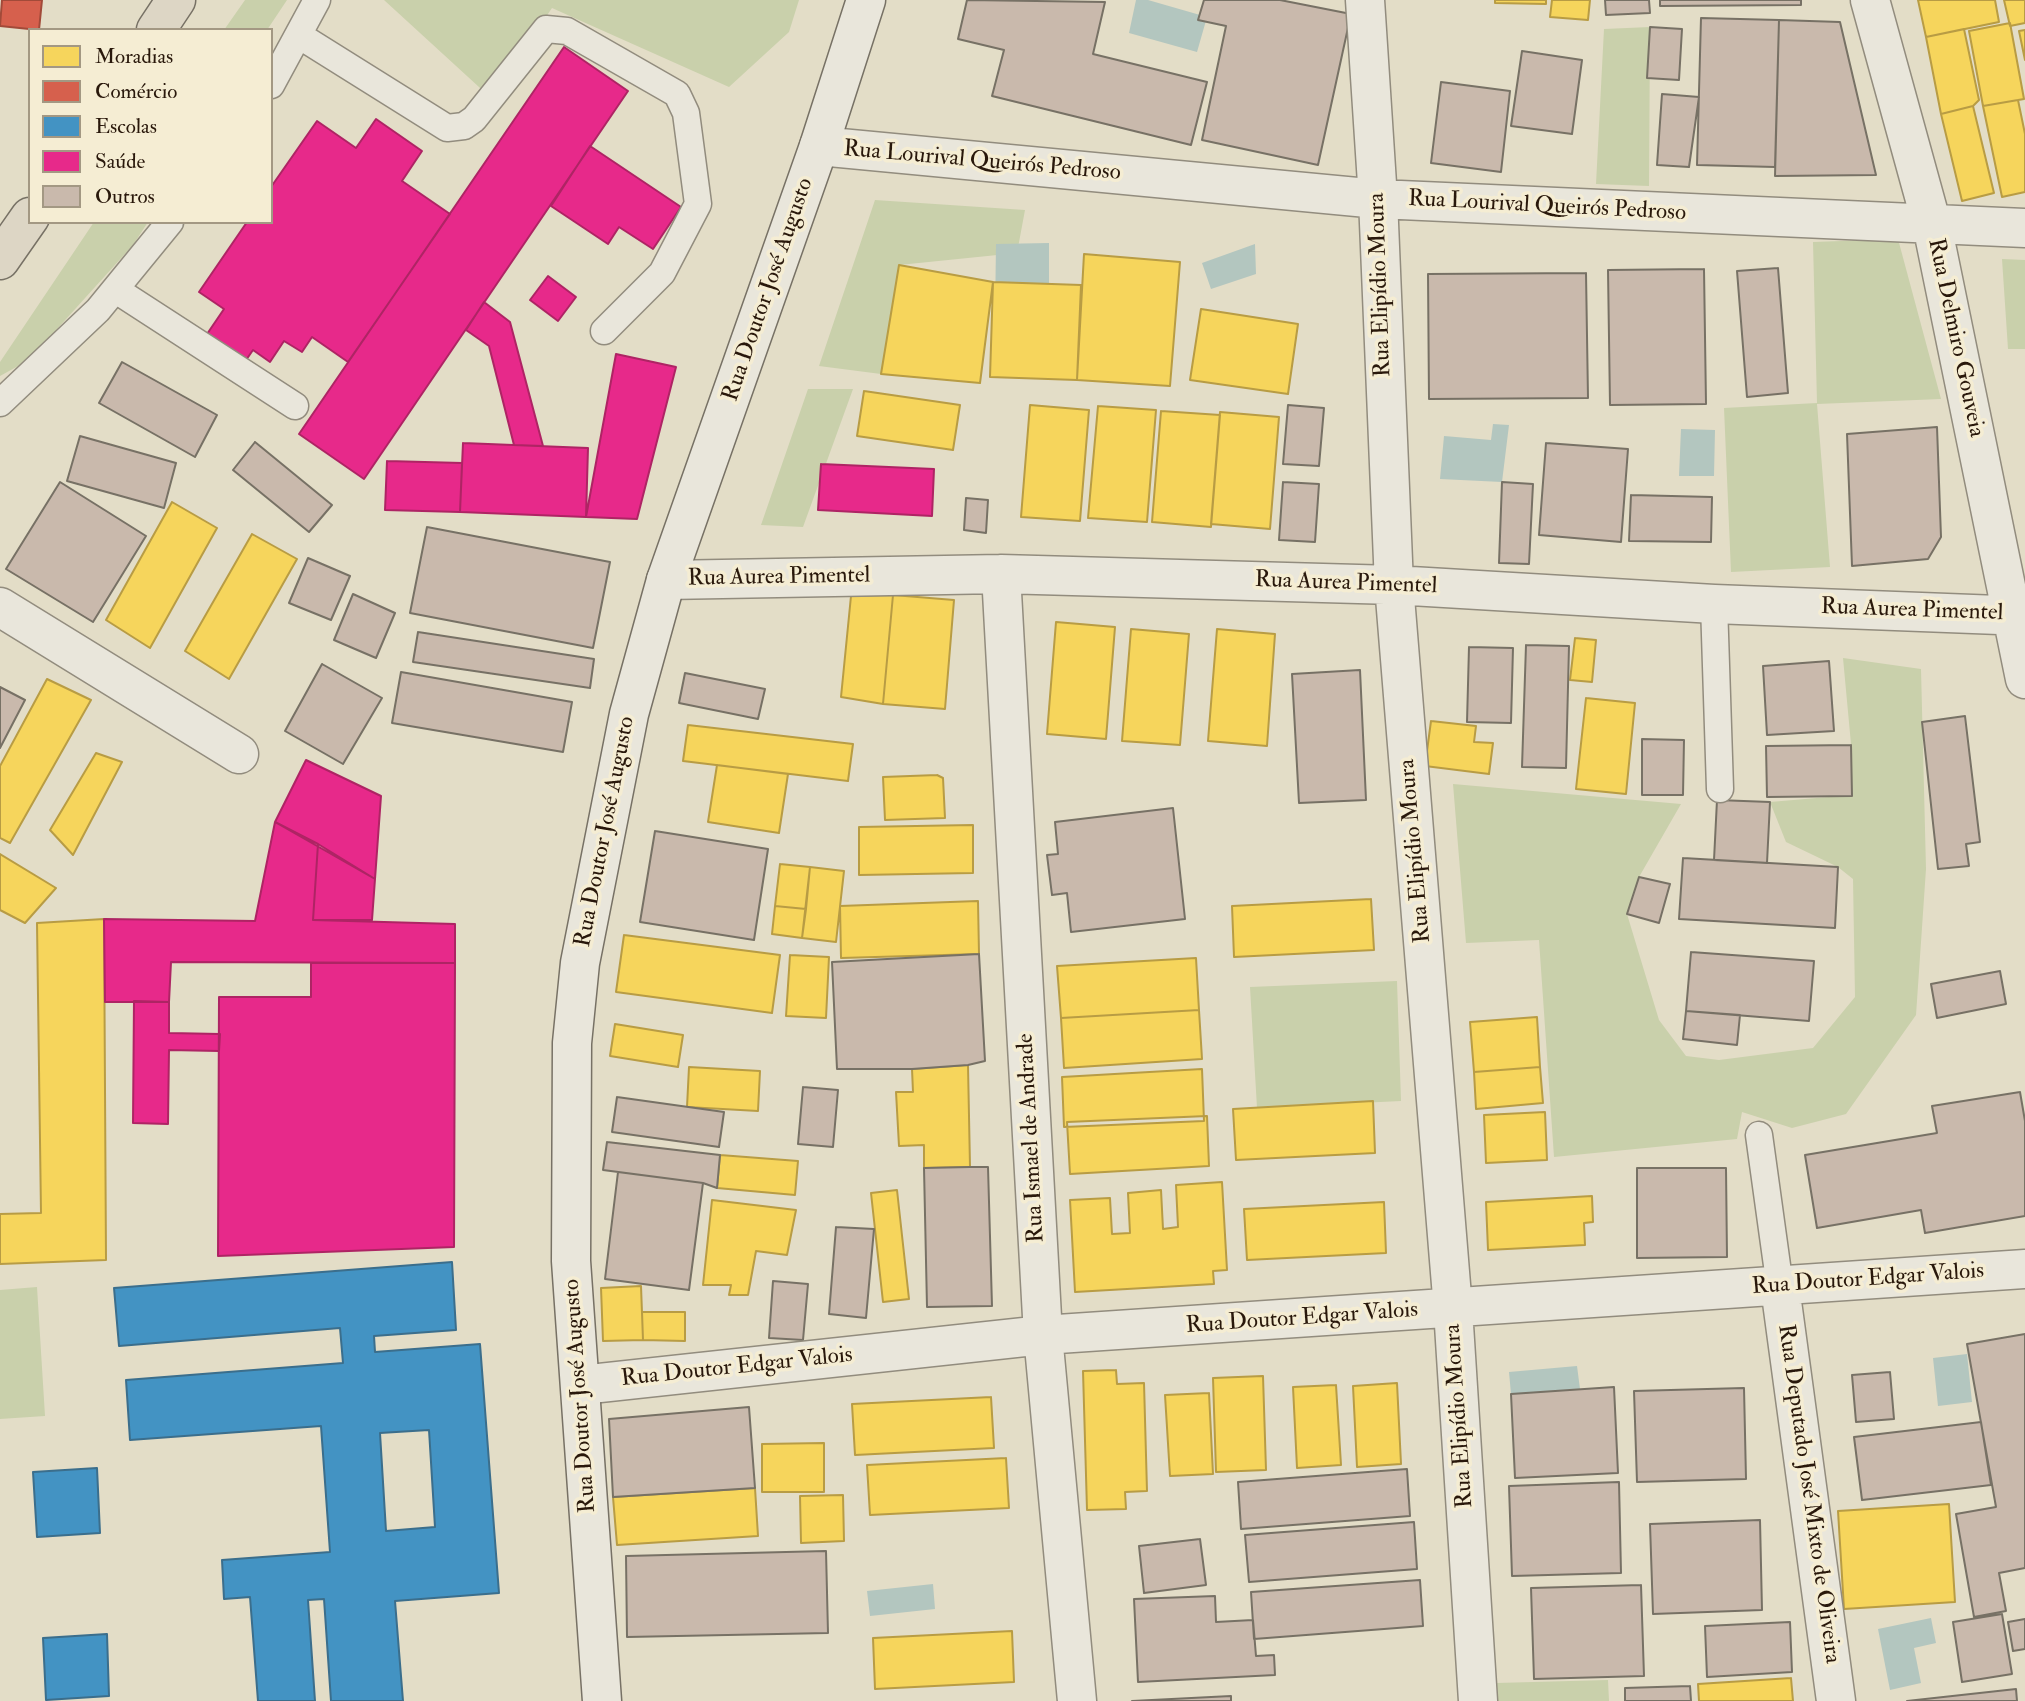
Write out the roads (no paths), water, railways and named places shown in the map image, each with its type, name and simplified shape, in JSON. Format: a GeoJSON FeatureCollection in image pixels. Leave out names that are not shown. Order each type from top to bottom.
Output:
{"type":"FeatureCollection","features":[{"type":"Feature","properties":{"kind":"main road"},"geometry":{"type":"LineString","coordinates":[[157,28],[176,0]]}},
{"type":"Feature","properties":{"kind":"main road"},"geometry":{"type":"LineString","coordinates":[[0,260],[28,219]]}},
{"type":"Feature","properties":{"kind":"street","name":"Rua Doutor José Augusto"},"geometry":{"type":"LineString","coordinates":[[602,1701],[571,1261],[572,1043],[580,963],[629,714],[666,580],[819,146],[866,0]]}},
{"type":"Feature","properties":{"kind":"street","name":"Rua Elipídio Moura"},"geometry":{"type":"LineString","coordinates":[[1365,0],[1378,199],[1394,585],[1453,1309],[1478,1701]]}},
{"type":"Feature","properties":{"kind":"street","name":"Rua Delmiro Gouveia"},"geometry":{"type":"LineString","coordinates":[[1870,0],[1931,225],[2019,615],[2025,679]]}},
{"type":"Feature","properties":{"kind":"street","name":"Rua Lourival Queirós Pedroso"},"geometry":{"type":"LineString","coordinates":[[819,146],[1378,199],[2025,228]]}},
{"type":"Feature","properties":{"kind":"street","name":"Rua Aurea Pimentel"},"geometry":{"type":"LineString","coordinates":[[666,580],[1001,574],[1394,585],[1714,604],[2019,615]]}},
{"type":"Feature","properties":{"kind":"street","name":"Rua Ismael de Andrade"},"geometry":{"type":"LineString","coordinates":[[1001,574],[1043,1335],[1077,1701]]}},
{"type":"Feature","properties":{"kind":"street"},"geometry":{"type":"LineString","coordinates":[[0,607],[239,754]]}},
{"type":"Feature","properties":{"kind":"street","name":"Rua Doutor Edgar Valois"},"geometry":{"type":"LineString","coordinates":[[581,1385],[1043,1335],[2025,1269]]}},
{"type":"Feature","properties":{"kind":"street","name":"Rua Deputado José Mixto de Oliveira"},"geometry":{"type":"LineString","coordinates":[[1780,1287],[1836,1701]]}},
{"type":"Feature","properties":{"kind":"lane"},"geometry":{"type":"LineString","coordinates":[[273,82],[300,36],[317,0]]}},
{"type":"Feature","properties":{"kind":"lane"},"geometry":{"type":"LineString","coordinates":[[300,36],[447,128],[464,126],[474,119],[546,29],[567,32],[677,94],[686,113],[698,204],[662,273],[604,331]]}},
{"type":"Feature","properties":{"kind":"lane"},"geometry":{"type":"LineString","coordinates":[[0,403],[116,290],[168,224]]}},
{"type":"Feature","properties":{"kind":"lane"},"geometry":{"type":"LineString","coordinates":[[116,290],[295,407]]}},
{"type":"Feature","properties":{"kind":"lane"},"geometry":{"type":"LineString","coordinates":[[1714,604],[1720,789]]}},
{"type":"Feature","properties":{"kind":"lane"},"geometry":{"type":"LineString","coordinates":[[1759,1135],[1780,1287]]}}]}
